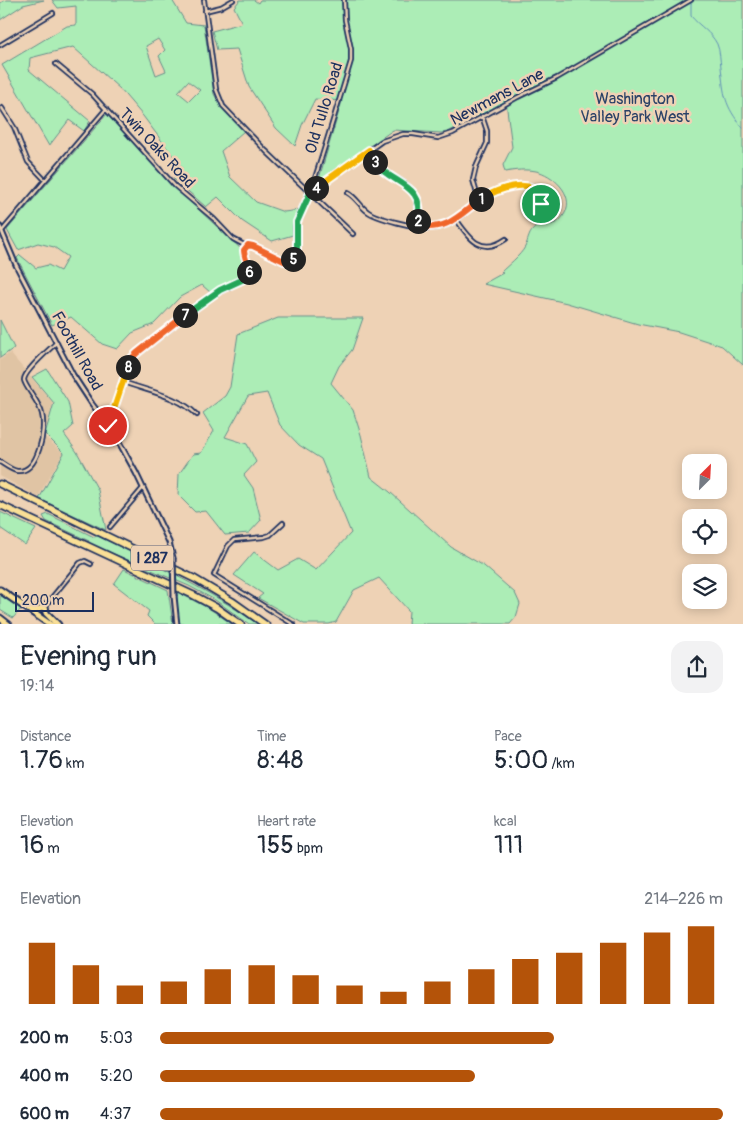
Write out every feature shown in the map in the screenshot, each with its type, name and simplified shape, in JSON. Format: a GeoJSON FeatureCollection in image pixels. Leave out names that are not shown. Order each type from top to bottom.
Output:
{"type":"FeatureCollection","features":[{"type":"Feature","properties":{"kind":"highway","name":"I 287"},"geometry":{"type":"LineString","coordinates":[[0,484],[195,579],[232,600],[266,624]]}},
{"type":"Feature","properties":{"kind":"highway","name":"I 287"},"geometry":{"type":"LineString","coordinates":[[0,505],[193,595],[241,624]]}},
{"type":"Feature","properties":{"kind":"highway"},"geometry":{"type":"LineString","coordinates":[[0,590],[51,624]]}},
{"type":"Feature","properties":{"kind":"highway"},"geometry":{"type":"LineString","coordinates":[[16,601],[34,610],[45,606],[46,613],[58,624]]}},
{"type":"Feature","properties":{"kind":"highway"},"geometry":{"type":"LineString","coordinates":[[0,618],[9,624]]}},
{"type":"Feature","properties":{"kind":"street"},"geometry":{"type":"LineString","coordinates":[[204,0],[216,89],[220,100],[266,151],[353,234]]}},
{"type":"Feature","properties":{"kind":"street"},"geometry":{"type":"LineString","coordinates":[[205,11],[222,7],[233,0]]}},
{"type":"Feature","properties":{"kind":"street","name":"Old Tullo Road"},"geometry":{"type":"LineString","coordinates":[[246,246],[253,246],[284,261],[291,260],[297,249],[296,226],[310,193],[351,60],[344,0]]}},
{"type":"Feature","properties":{"kind":"street","name":"Newmans Lane"},"geometry":{"type":"LineString","coordinates":[[310,193],[382,141],[395,135],[413,134],[431,138],[448,136],[482,116],[557,78],[692,0]]}},
{"type":"Feature","properties":{"kind":"street"},"geometry":{"type":"LineString","coordinates":[[0,45],[53,13]]}},
{"type":"Feature","properties":{"kind":"street"},"geometry":{"type":"LineString","coordinates":[[56,64],[83,86],[106,109]]}},
{"type":"Feature","properties":{"kind":"street"},"geometry":{"type":"LineString","coordinates":[[2,108],[14,127],[28,162],[44,180]]}},
{"type":"Feature","properties":{"kind":"street","name":"Twin Oaks Road"},"geometry":{"type":"LineString","coordinates":[[2,231],[106,109],[175,186],[214,218],[234,239],[246,246]]}},
{"type":"Feature","properties":{"kind":"street"},"geometry":{"type":"LineString","coordinates":[[479,201],[472,180],[486,143],[487,131],[482,116]]}},
{"type":"Feature","properties":{"kind":"street"},"geometry":{"type":"LineString","coordinates":[[369,150],[382,171],[403,182],[412,191],[419,207],[417,226]]}},
{"type":"Feature","properties":{"kind":"street"},"geometry":{"type":"LineString","coordinates":[[348,193],[370,213],[417,226],[436,227],[456,219],[479,201],[497,191],[516,186],[534,188],[551,199],[550,203],[546,206],[542,206],[540,201],[543,195]]}},
{"type":"Feature","properties":{"kind":"street"},"geometry":{"type":"LineString","coordinates":[[456,219],[469,237],[477,244],[487,246],[498,244],[506,239]]}},
{"type":"Feature","properties":{"kind":"street","name":"Foothill Road"},"geometry":{"type":"LineString","coordinates":[[0,227],[16,265],[73,375],[108,425],[143,488],[169,542],[173,558],[177,624]]}},
{"type":"Feature","properties":{"kind":"street"},"geometry":{"type":"LineString","coordinates":[[108,425],[130,360],[214,294],[246,278],[249,271],[244,255],[246,246]]}},
{"type":"Feature","properties":{"kind":"street"},"geometry":{"type":"LineString","coordinates":[[0,462],[12,470],[22,470],[31,465],[39,449],[43,430],[42,414],[40,406],[24,380],[27,373],[57,342]]}},
{"type":"Feature","properties":{"kind":"street"},"geometry":{"type":"LineString","coordinates":[[122,382],[178,402],[197,415]]}},
{"type":"Feature","properties":{"kind":"street"},"geometry":{"type":"LineString","coordinates":[[110,527],[143,488]]}},
{"type":"Feature","properties":{"kind":"street"},"geometry":{"type":"LineString","coordinates":[[283,523],[270,535],[234,540],[228,546],[214,575],[294,624]]}},
{"type":"Feature","properties":{"kind":"street"},"geometry":{"type":"LineString","coordinates":[[45,606],[80,563],[85,561],[91,564]]}},
{"type":"Feature","properties":{"kind":"shaded area"},"geometry":{"type":"Polygon","coordinates":[[[10,353],[53,403],[44,436],[63,453],[38,497],[0,476],[0,360],[10,353]]]}},
{"type":"Feature","properties":{"kind":"green space"},"geometry":{"type":"Polygon","coordinates":[[[6,0],[44,0],[23,5],[0,20],[0,3],[6,0]]]}},
{"type":"Feature","properties":{"kind":"green space"},"geometry":{"type":"Polygon","coordinates":[[[52,0],[172,0],[186,23],[204,25],[214,94],[219,103],[244,131],[221,151],[230,177],[256,202],[284,212],[299,210],[293,235],[272,241],[242,221],[218,197],[206,207],[173,178],[182,168],[143,116],[120,89],[73,47],[30,58],[29,70],[90,121],[84,131],[69,120],[49,146],[2,65],[67,26],[76,25],[76,6],[58,8],[52,0]],[[158,39],[146,46],[156,75],[166,71],[159,56],[165,50],[158,39]],[[188,81],[178,92],[189,101],[200,90],[188,81]]]}},
{"type":"Feature","properties":{"kind":"green space","name":"Washington Valley Park West"},"geometry":{"type":"Polygon","coordinates":[[[240,0],[254,0],[258,3],[260,0],[743,0],[743,365],[722,346],[679,332],[638,324],[567,303],[483,284],[503,273],[501,272],[523,250],[533,229],[540,225],[558,222],[565,213],[567,206],[564,192],[549,176],[532,170],[505,172],[503,165],[512,147],[506,102],[477,117],[476,115],[448,132],[393,130],[318,182],[342,101],[315,99],[302,125],[295,146],[276,128],[249,87],[237,49],[217,50],[212,31],[242,23],[234,7],[240,0]]]}},
{"type":"Feature","properties":{"kind":"green space"},"geometry":{"type":"Polygon","coordinates":[[[107,114],[170,183],[241,249],[244,274],[211,293],[202,285],[180,297],[154,324],[132,333],[117,349],[102,344],[71,317],[52,325],[17,258],[20,255],[36,268],[48,265],[60,271],[68,257],[54,247],[38,243],[18,250],[7,230],[107,114]]]}},
{"type":"Feature","properties":{"kind":"green space"},"geometry":{"type":"Polygon","coordinates":[[[278,318],[363,318],[352,350],[339,366],[331,383],[353,410],[371,477],[451,547],[484,566],[515,593],[520,604],[516,617],[510,624],[408,624],[409,611],[379,578],[354,590],[336,622],[329,624],[304,624],[258,598],[263,594],[234,575],[254,552],[278,570],[298,559],[316,570],[351,533],[321,459],[299,445],[280,425],[267,393],[248,396],[225,437],[247,444],[256,462],[244,475],[253,488],[261,520],[249,533],[225,535],[206,511],[195,512],[178,495],[179,474],[193,454],[201,453],[214,431],[203,413],[225,396],[230,387],[238,334],[278,318]]]}},
{"type":"Feature","properties":{"kind":"green space"},"geometry":{"type":"Polygon","coordinates":[[[0,320],[14,348],[0,358],[0,320]]]}},
{"type":"Feature","properties":{"kind":"green space"},"geometry":{"type":"Polygon","coordinates":[[[47,369],[68,402],[73,426],[64,434],[77,452],[98,490],[106,530],[39,499],[64,453],[45,434],[54,403],[32,377],[47,369]]]}},
{"type":"Feature","properties":{"kind":"green space"},"geometry":{"type":"Polygon","coordinates":[[[0,512],[36,529],[25,545],[0,528],[0,512]]]}},
{"type":"Feature","properties":{"kind":"green space"},"geometry":{"type":"Polygon","coordinates":[[[48,514],[94,537],[98,536],[156,564],[258,624],[249,624],[215,600],[189,586],[88,543],[89,541],[46,521],[43,516],[48,514]]]}},
{"type":"Feature","properties":{"kind":"green space"},"geometry":{"type":"Polygon","coordinates":[[[124,569],[168,590],[173,624],[155,624],[147,616],[149,611],[114,584],[124,569]]]}},
{"type":"Feature","properties":{"kind":"green space"},"geometry":{"type":"Polygon","coordinates":[[[177,592],[210,609],[232,624],[180,624],[177,613],[177,592]]]}},
{"type":"Feature","properties":{"kind":"green space"},"geometry":{"type":"Polygon","coordinates":[[[0,595],[21,609],[13,618],[0,610],[0,595]]]}},
{"type":"Feature","properties":{"kind":"waterway"},"geometry":{"type":"LineString","coordinates":[[691,1],[691,16],[712,36],[717,44],[728,106],[743,128]]}},
{"type":"Feature","properties":{"kind":"route"},"geometry":{"type":"LineString","coordinates":[[108,426],[129,363],[133,357],[142,348],[214,294],[246,278],[249,266],[244,255],[246,246],[253,246],[288,262],[294,258],[297,249],[296,226],[310,193],[369,150],[382,171],[403,182],[415,195],[419,207],[417,226],[428,228],[450,223],[485,196],[516,186],[534,188],[540,192],[543,195],[540,198],[541,204]]}}]}
